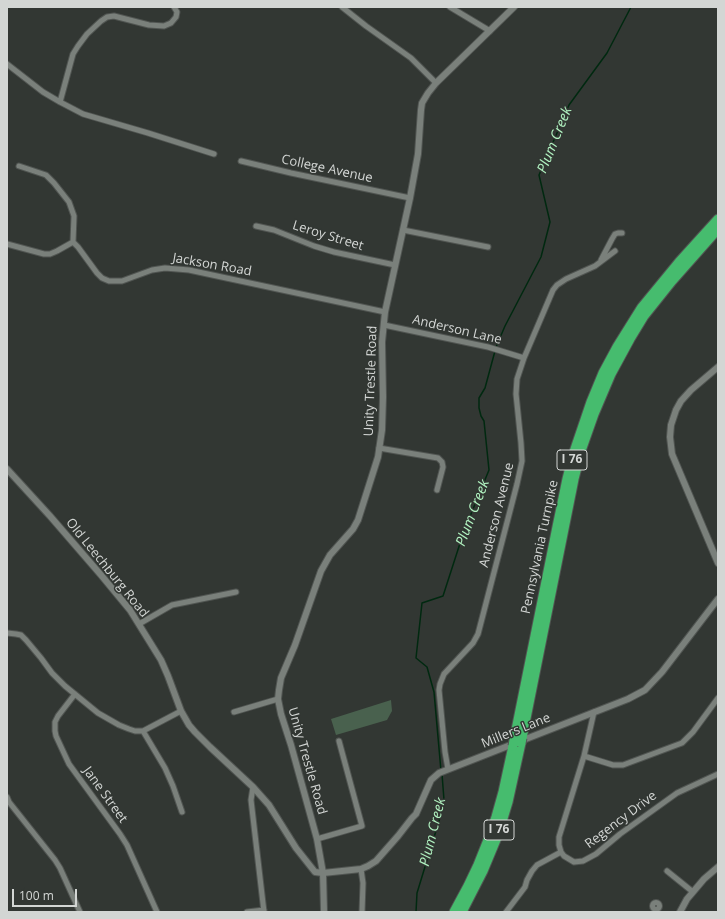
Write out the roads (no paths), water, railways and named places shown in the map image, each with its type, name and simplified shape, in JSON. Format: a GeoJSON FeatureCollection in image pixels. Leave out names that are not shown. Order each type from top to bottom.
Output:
{"type":"FeatureCollection","features":[{"type":"Feature","properties":{"kind":"highway","name":"Pennsylvania Turnpike"},"geometry":{"type":"LineString","coordinates":[[462,912],[483,871],[498,835],[508,802],[517,742],[557,527],[574,452],[591,402],[603,373],[642,307],[679,262],[718,219]]}},
{"type":"Feature","properties":{"kind":"highway","name":"Pennsylvania Turnpike"},"geometry":{"type":"LineString","coordinates":[[454,912],[478,865],[496,817],[517,742],[574,479],[582,448],[594,414],[610,374],[644,316],[672,281],[718,229]]}},
{"type":"Feature","properties":{"kind":"street"},"geometry":{"type":"LineString","coordinates":[[60,102],[73,54],[87,34],[101,21],[107,17],[114,16],[149,25],[164,26],[171,23],[176,17],[177,12],[174,7]]}},
{"type":"Feature","properties":{"kind":"street"},"geometry":{"type":"LineString","coordinates":[[342,7],[411,58],[436,83]]}},
{"type":"Feature","properties":{"kind":"street"},"geometry":{"type":"LineString","coordinates":[[450,7],[490,31]]}},
{"type":"Feature","properties":{"kind":"street","name":"Unity Trestle Road"},"geometry":{"type":"LineString","coordinates":[[324,912],[323,873],[317,839],[278,699],[281,678],[295,645],[321,571],[330,555],[358,520],[378,456],[382,423],[382,342],[385,312],[418,154],[422,103],[436,83],[514,7]]}},
{"type":"Feature","properties":{"kind":"street"},"geometry":{"type":"LineString","coordinates":[[7,64],[43,92],[83,114],[214,154]]}},
{"type":"Feature","properties":{"kind":"street","name":"College Avenue"},"geometry":{"type":"LineString","coordinates":[[241,161],[290,173],[410,198]]}},
{"type":"Feature","properties":{"kind":"street"},"geometry":{"type":"LineString","coordinates":[[7,244],[44,254],[50,254],[73,242],[74,216],[68,201],[46,175],[19,166]]}},
{"type":"Feature","properties":{"kind":"street","name":"Leroy Street"},"geometry":{"type":"LineString","coordinates":[[256,226],[274,230],[314,246],[334,252],[395,265]]}},
{"type":"Feature","properties":{"kind":"street"},"geometry":{"type":"LineString","coordinates":[[403,230],[488,247]]}},
{"type":"Feature","properties":{"kind":"street"},"geometry":{"type":"LineString","coordinates":[[601,261],[612,238],[618,232],[622,233]]}},
{"type":"Feature","properties":{"kind":"street","name":"Jackson Road"},"geometry":{"type":"LineString","coordinates":[[73,242],[97,273],[102,278],[110,281],[122,281],[152,270],[165,268],[189,270],[385,312]]}},
{"type":"Feature","properties":{"kind":"street","name":"Anderson Avenue"},"geometry":{"type":"LineString","coordinates":[[443,771],[445,752],[439,690],[440,684],[444,674],[473,644],[478,634],[516,491],[522,461],[516,394],[517,379],[524,358],[553,290],[557,285],[566,279],[595,266],[615,251]]}},
{"type":"Feature","properties":{"kind":"street","name":"Anderson Lane"},"geometry":{"type":"LineString","coordinates":[[384,325],[488,347],[524,358]]}},
{"type":"Feature","properties":{"kind":"street"},"geometry":{"type":"LineString","coordinates":[[718,367],[691,390],[681,401],[671,425],[670,436],[672,454],[718,563]]}},
{"type":"Feature","properties":{"kind":"street"},"geometry":{"type":"LineString","coordinates":[[379,448],[438,458],[442,462],[443,467],[437,490]]}},
{"type":"Feature","properties":{"kind":"street","name":"Old Leechburg Road"},"geometry":{"type":"LineString","coordinates":[[7,469],[101,574],[130,610],[161,660],[182,710],[195,732],[253,787],[274,812],[311,869],[315,872],[323,873]]}},
{"type":"Feature","properties":{"kind":"street"},"geometry":{"type":"LineString","coordinates":[[139,624],[172,604],[236,592]]}},
{"type":"Feature","properties":{"kind":"street","name":"Millers Lane"},"geometry":{"type":"LineString","coordinates":[[443,771],[628,699],[645,690],[662,672],[718,599]]}},
{"type":"Feature","properties":{"kind":"street"},"geometry":{"type":"LineString","coordinates":[[7,633],[16,634],[26,640],[52,673],[65,686],[98,713],[119,725],[135,731],[143,731],[182,710]]}},
{"type":"Feature","properties":{"kind":"street","name":"Jane Street"},"geometry":{"type":"LineString","coordinates":[[75,694],[55,722],[56,736],[69,764],[127,845],[157,912]]}},
{"type":"Feature","properties":{"kind":"street"},"geometry":{"type":"LineString","coordinates":[[584,756],[613,765],[623,765],[682,743],[693,732],[718,698]]}},
{"type":"Feature","properties":{"kind":"street"},"geometry":{"type":"LineString","coordinates":[[234,712],[278,699]]}},
{"type":"Feature","properties":{"kind":"street"},"geometry":{"type":"LineString","coordinates":[[506,912],[525,887],[527,880],[537,865],[561,852],[559,837],[584,756],[594,712]]}},
{"type":"Feature","properties":{"kind":"street"},"geometry":{"type":"LineString","coordinates":[[143,731],[165,768],[182,812]]}},
{"type":"Feature","properties":{"kind":"street"},"geometry":{"type":"LineString","coordinates":[[317,839],[362,826],[339,741]]}},
{"type":"Feature","properties":{"kind":"street"},"geometry":{"type":"LineString","coordinates":[[323,873],[362,869],[376,861],[400,835],[416,814],[431,780],[443,771]]}},
{"type":"Feature","properties":{"kind":"street","name":"Regency Drive"},"geometry":{"type":"LineString","coordinates":[[561,852],[564,856],[574,862],[583,861],[596,854],[620,834],[677,793],[718,774]]}},
{"type":"Feature","properties":{"kind":"street"},"geometry":{"type":"LineString","coordinates":[[247,912],[264,911],[251,800],[253,787]]}},
{"type":"Feature","properties":{"kind":"street"},"geometry":{"type":"LineString","coordinates":[[7,797],[9,802],[55,860],[80,912]]}},
{"type":"Feature","properties":{"kind":"street"},"geometry":{"type":"LineString","coordinates":[[680,912],[687,899],[704,879],[718,868]]}},
{"type":"Feature","properties":{"kind":"street"},"geometry":{"type":"LineString","coordinates":[[362,869],[362,912]]}},
{"type":"Feature","properties":{"kind":"street"},"geometry":{"type":"LineString","coordinates":[[668,871],[693,892]]}},
{"type":"Feature","properties":{"kind":"waterway","name":"Plum Creek"},"geometry":{"type":"LineString","coordinates":[[496,347],[505,326],[541,257],[550,222],[539,175],[569,105],[607,53],[631,7]]}},
{"type":"Feature","properties":{"kind":"waterway","name":"Plum Creek"},"geometry":{"type":"LineString","coordinates":[[441,771],[434,692],[427,667],[416,658],[422,603],[443,596],[464,531],[489,470],[484,421],[479,408],[479,398],[485,388],[495,351]]}},
{"type":"Feature","properties":{"kind":"waterway","name":"Plum Creek"},"geometry":{"type":"LineString","coordinates":[[416,912],[417,893],[444,800],[442,774]]}}]}
